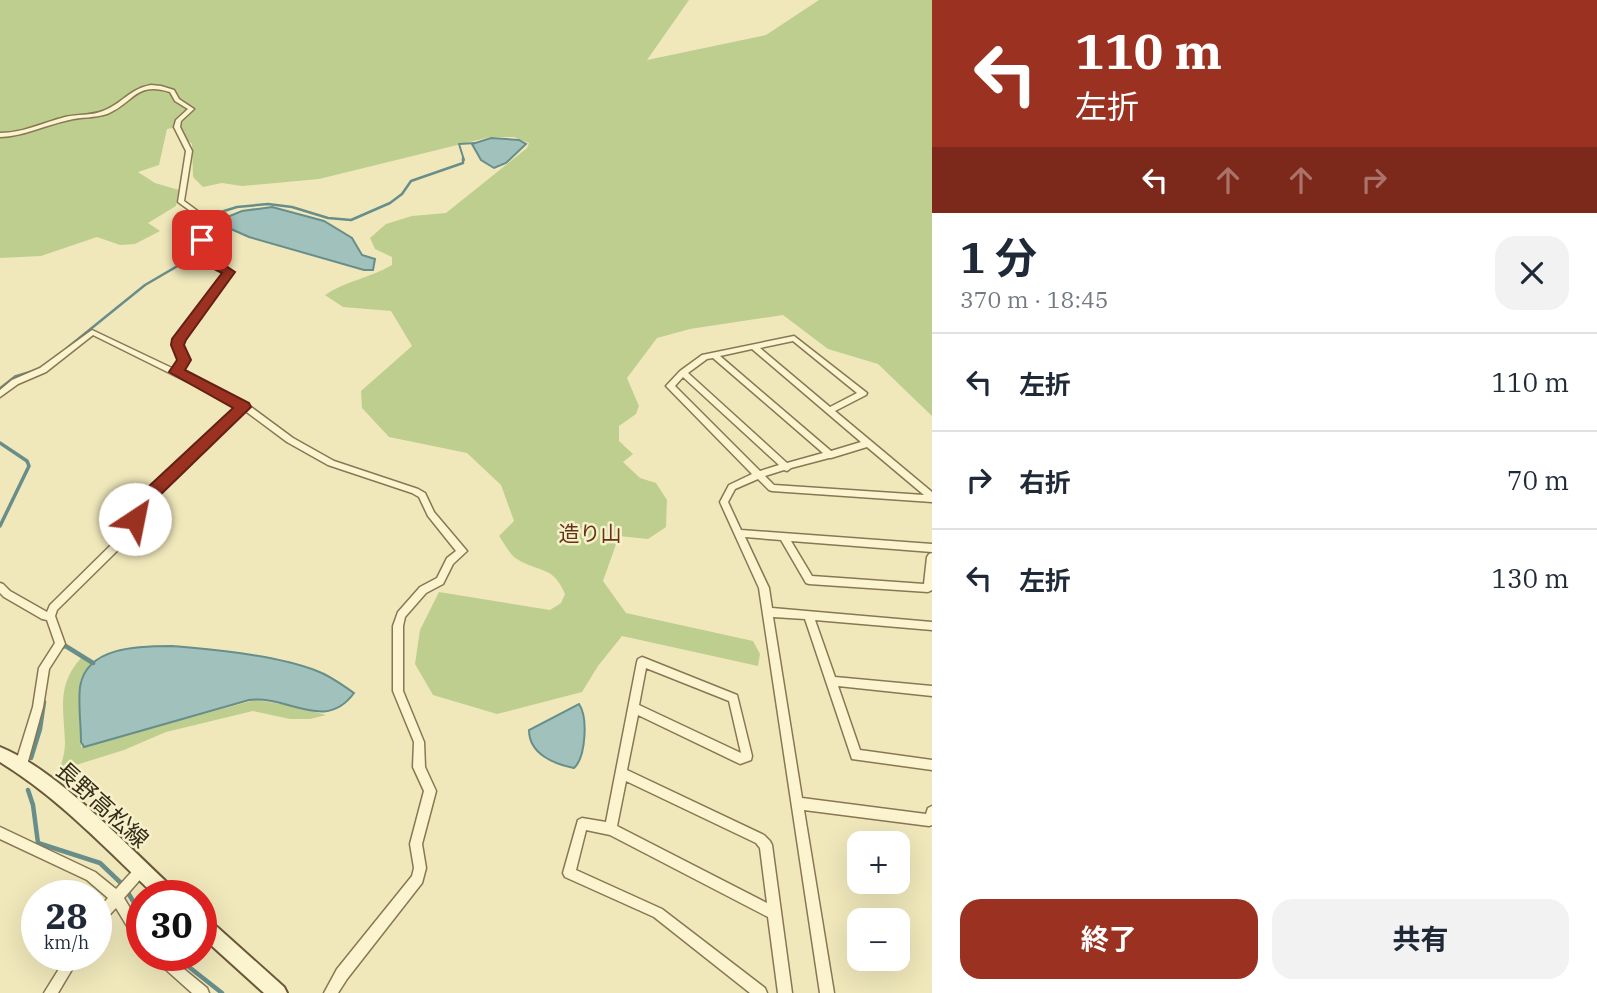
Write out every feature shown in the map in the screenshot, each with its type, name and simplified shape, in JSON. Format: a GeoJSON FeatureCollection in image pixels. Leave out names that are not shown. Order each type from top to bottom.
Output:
{"type":"FeatureCollection","features":[{"type":"Feature","properties":{"kind":"main road","name":"長野高松線"},"geometry":{"type":"LineString","coordinates":[[0,754],[21,765],[144,880]]}},
{"type":"Feature","properties":{"kind":"main road"},"geometry":{"type":"LineString","coordinates":[[217,938],[278,993]]}},
{"type":"Feature","properties":{"kind":"street"},"geometry":{"type":"LineString","coordinates":[[0,135],[18,133],[57,120],[100,113],[142,89],[172,92],[177,100],[191,109],[178,121],[177,127],[189,151],[181,202],[200,215],[185,228],[202,240],[218,266],[229,272],[179,339],[177,345],[184,360],[176,372]]}},
{"type":"Feature","properties":{"kind":"street"},"geometry":{"type":"LineString","coordinates":[[0,394],[15,382],[43,370],[92,332],[244,407],[290,440],[331,463],[422,495],[431,514],[462,551],[450,561],[440,581],[424,590],[401,615],[398,626],[398,691],[419,742],[419,767],[430,791],[416,844],[420,868],[418,879],[342,974],[331,993]]}},
{"type":"Feature","properties":{"kind":"street"},"geometry":{"type":"LineString","coordinates":[[830,410],[863,393],[794,338],[705,357],[670,386],[772,488],[932,498]]}},
{"type":"Feature","properties":{"kind":"street"},"geometry":{"type":"LineString","coordinates":[[753,346],[932,498]]}},
{"type":"Feature","properties":{"kind":"street"},"geometry":{"type":"LineString","coordinates":[[714,355],[831,455]]}},
{"type":"Feature","properties":{"kind":"street"},"geometry":{"type":"LineString","coordinates":[[683,373],[787,468]]}},
{"type":"Feature","properties":{"kind":"street"},"geometry":{"type":"LineString","coordinates":[[21,765],[38,707],[44,668],[60,644],[51,616],[53,608],[125,536],[150,495],[244,407]]}},
{"type":"Feature","properties":{"kind":"street"},"geometry":{"type":"LineString","coordinates":[[828,993],[764,588],[724,502],[732,486],[760,474],[869,443]]}},
{"type":"Feature","properties":{"kind":"street"},"geometry":{"type":"LineString","coordinates":[[738,533],[932,548]]}},
{"type":"Feature","properties":{"kind":"street"},"geometry":{"type":"LineString","coordinates":[[783,536],[808,580],[928,588],[932,556]]}},
{"type":"Feature","properties":{"kind":"street"},"geometry":{"type":"LineString","coordinates":[[0,587],[45,616],[51,616]]}},
{"type":"Feature","properties":{"kind":"street"},"geometry":{"type":"LineString","coordinates":[[768,612],[932,626]]}},
{"type":"Feature","properties":{"kind":"street"},"geometry":{"type":"LineString","coordinates":[[809,616],[856,755],[932,765]]}},
{"type":"Feature","properties":{"kind":"street"},"geometry":{"type":"LineString","coordinates":[[611,829],[642,662],[733,698],[747,756],[740,759],[635,708]]}},
{"type":"Feature","properties":{"kind":"street"},"geometry":{"type":"LineString","coordinates":[[832,681],[932,691]]}},
{"type":"Feature","properties":{"kind":"street"},"geometry":{"type":"LineString","coordinates":[[621,773],[760,839],[766,845],[785,993]]}},
{"type":"Feature","properties":{"kind":"street"},"geometry":{"type":"LineString","coordinates":[[797,803],[929,820],[932,812]]}},
{"type":"Feature","properties":{"kind":"street"},"geometry":{"type":"LineString","coordinates":[[760,993],[658,913],[569,873],[582,824],[611,829],[774,913]]}},
{"type":"Feature","properties":{"kind":"street"},"geometry":{"type":"LineString","coordinates":[[0,833],[91,876],[119,893],[126,907]]}},
{"type":"Feature","properties":{"kind":"street"},"geometry":{"type":"LineString","coordinates":[[112,902],[136,875]]}},
{"type":"Feature","properties":{"kind":"street"},"geometry":{"type":"LineString","coordinates":[[51,993],[65,971]]}},
{"type":"Feature","properties":{"kind":"street"},"geometry":{"type":"LineString","coordinates":[[176,971],[202,993]]}},
{"type":"Feature","properties":{"kind":"green space"},"geometry":{"type":"Polygon","coordinates":[[[0,0],[689,0],[647,60],[766,35],[819,0],[932,0],[932,416],[878,364],[828,349],[783,315],[690,329],[657,338],[627,378],[639,406],[636,414],[619,426],[619,441],[633,454],[623,462],[640,478],[656,483],[667,500],[666,527],[648,539],[619,536],[603,581],[626,613],[753,641],[760,654],[758,666],[622,636],[582,692],[497,714],[433,695],[415,664],[420,630],[439,592],[550,610],[561,603],[565,594],[556,578],[517,559],[507,549],[499,536],[514,521],[501,485],[467,453],[389,437],[362,408],[361,391],[412,346],[391,311],[343,307],[325,295],[392,265],[392,257],[375,249],[370,238],[386,224],[412,216],[446,213],[527,148],[529,143],[514,137],[490,137],[319,179],[242,186],[222,183],[203,187],[193,177],[192,144],[184,137],[180,127],[167,129],[159,165],[138,172],[155,183],[179,190],[176,206],[148,223],[160,231],[135,244],[120,245],[97,237],[41,256],[0,258],[0,0]]]}},
{"type":"Feature","properties":{"kind":"green space"},"geometry":{"type":"Polygon","coordinates":[[[81,658],[91,663],[80,681],[81,747],[255,700],[294,706],[326,715],[310,719],[290,719],[253,711],[166,732],[124,750],[60,770],[65,746],[63,698],[68,678],[81,658]]]}},
{"type":"Feature","properties":{"kind":"water"},"geometry":{"type":"Polygon","coordinates":[[[491,138],[519,140],[526,144],[506,163],[494,168],[481,160],[472,144],[491,138]]]}},
{"type":"Feature","properties":{"kind":"water"},"geometry":{"type":"Polygon","coordinates":[[[272,207],[324,221],[352,238],[362,255],[375,259],[373,270],[364,270],[249,237],[215,222],[242,211],[272,207]]]}},
{"type":"Feature","properties":{"kind":"water"},"geometry":{"type":"Polygon","coordinates":[[[172,646],[245,654],[301,665],[322,673],[354,693],[343,705],[318,711],[278,702],[249,700],[84,747],[81,742],[80,687],[84,673],[92,663],[103,656],[130,648],[172,646]]]}},
{"type":"Feature","properties":{"kind":"water"},"geometry":{"type":"Polygon","coordinates":[[[579,704],[584,718],[584,737],[581,755],[574,768],[551,761],[538,752],[533,746],[529,730],[579,704]]]}},
{"type":"Feature","properties":{"kind":"waterway"},"geometry":{"type":"LineString","coordinates":[[464,160],[459,144],[475,143]]}},
{"type":"Feature","properties":{"kind":"waterway"},"geometry":{"type":"LineString","coordinates":[[67,348],[145,285],[210,247],[208,237],[195,222],[198,219],[237,207],[268,204],[292,207],[328,218],[351,220],[390,203],[402,194],[411,181],[463,163],[463,158]]}},
{"type":"Feature","properties":{"kind":"waterway"},"geometry":{"type":"LineString","coordinates":[[0,389],[15,377],[35,371]]}},
{"type":"Feature","properties":{"kind":"waterway"},"geometry":{"type":"LineString","coordinates":[[0,443],[27,461],[29,466],[0,526]]}},
{"type":"Feature","properties":{"kind":"waterway"},"geometry":{"type":"LineString","coordinates":[[63,647],[64,645],[93,663]]}},
{"type":"Feature","properties":{"kind":"waterway"},"geometry":{"type":"LineString","coordinates":[[31,758],[40,729],[44,702]]}},
{"type":"Feature","properties":{"kind":"waterway"},"geometry":{"type":"LineString","coordinates":[[28,790],[33,805],[38,843],[100,863],[123,885]]}},
{"type":"Feature","properties":{"kind":"waterway"},"geometry":{"type":"LineString","coordinates":[[194,971],[222,993]]}},
{"type":"Feature","properties":{"kind":"district","name":"造り山"},"geometry":{"type":"Point","coordinates":[590,533]}},
{"type":"Feature","properties":{"kind":"route"},"geometry":{"type":"LineString","coordinates":[[135,519],[150,495],[206,444],[227,420],[244,407],[176,372],[184,360],[184,355],[177,345],[179,339],[229,272],[218,266],[202,240]]}}]}
